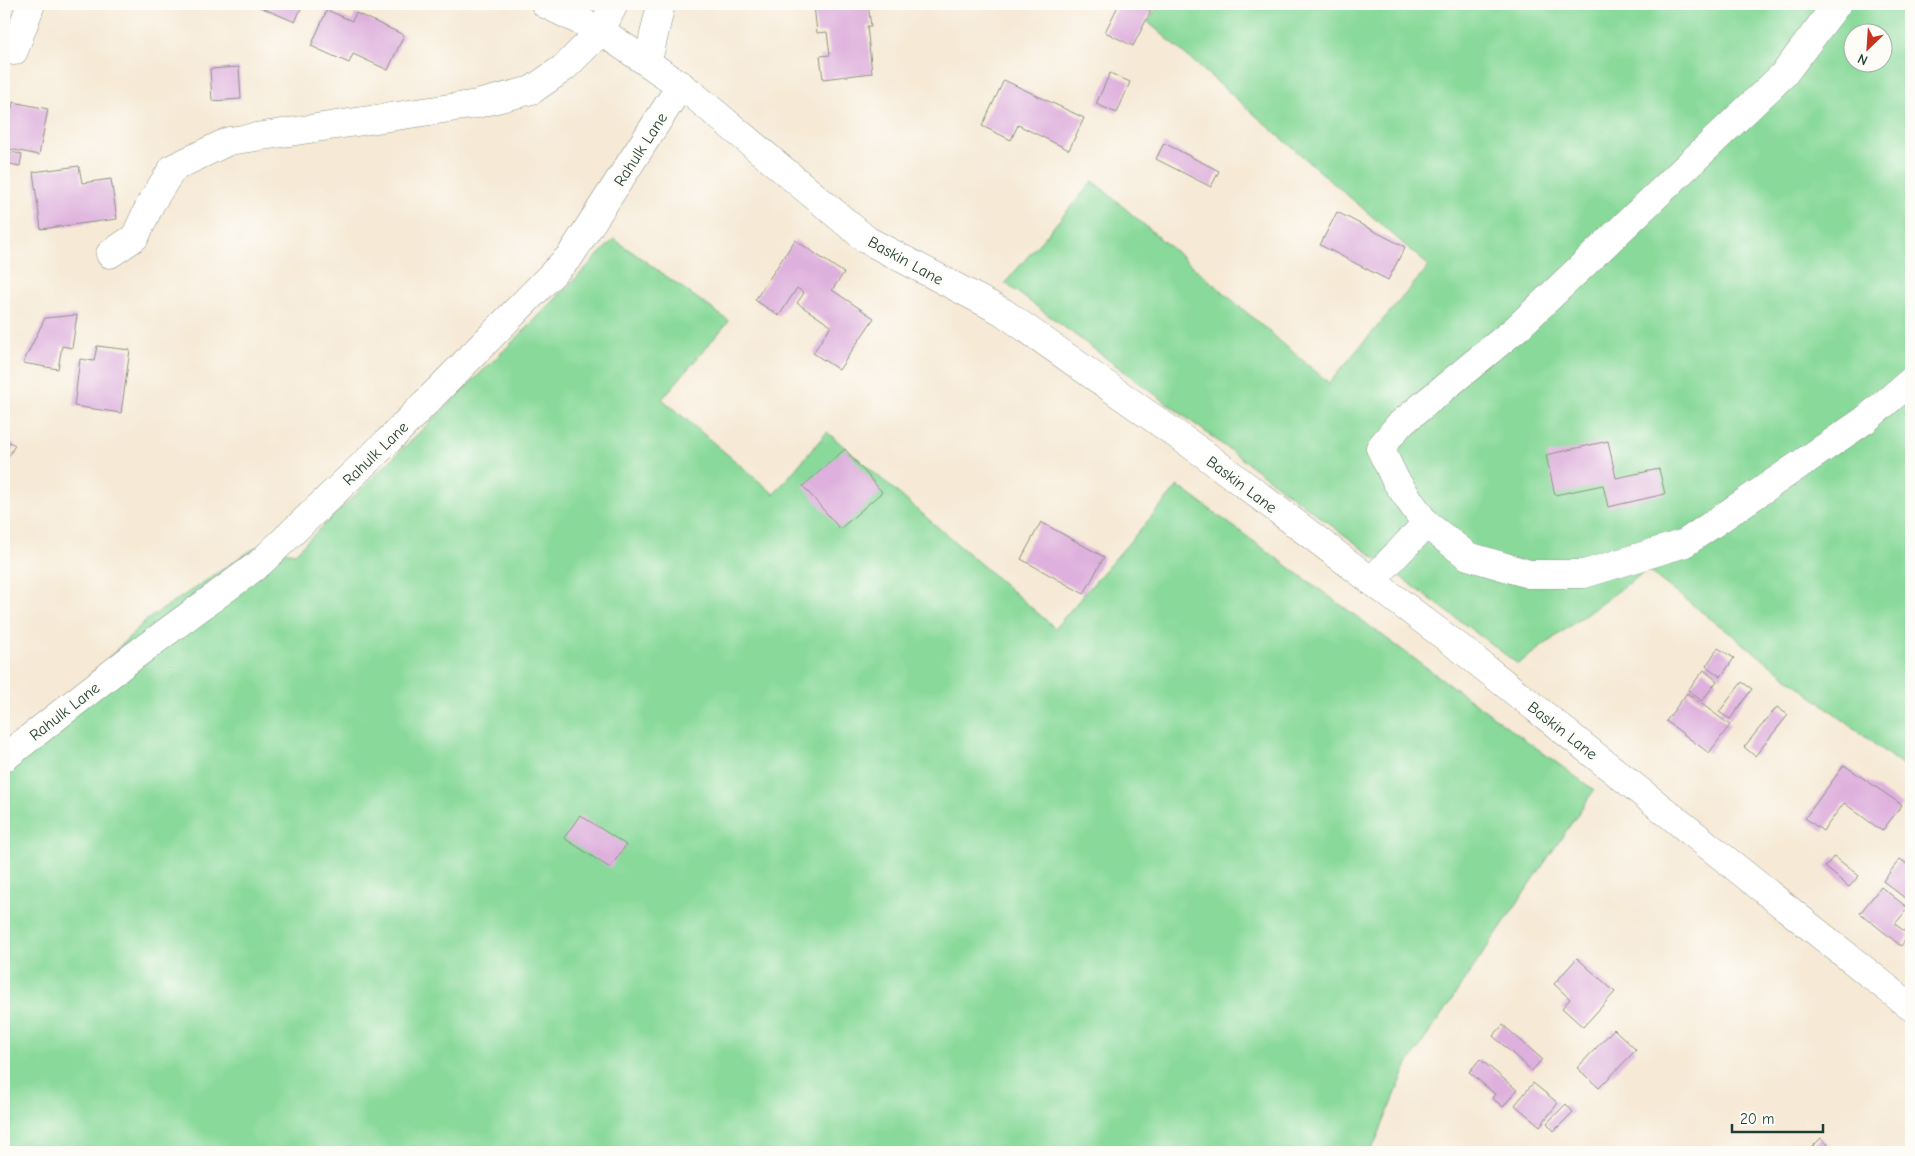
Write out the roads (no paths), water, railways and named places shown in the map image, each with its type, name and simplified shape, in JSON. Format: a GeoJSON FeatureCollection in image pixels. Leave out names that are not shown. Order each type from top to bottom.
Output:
{"type":"FeatureCollection","features":[{"type":"Feature","properties":{"kind":"street"},"geometry":{"type":"LineString","coordinates":[[4,47],[14,51],[31,4]]}},
{"type":"Feature","properties":{"kind":"street","name":"Baskin Lane"},"geometry":{"type":"LineString","coordinates":[[545,4],[601,31],[681,85],[867,240],[1002,312],[1204,454],[1468,654],[1911,1007]]}},
{"type":"Feature","properties":{"kind":"street"},"geometry":{"type":"LineString","coordinates":[[110,254],[134,237],[151,203],[173,168],[230,141],[477,104],[532,90],[565,67],[601,31],[614,4]]}},
{"type":"Feature","properties":{"kind":"street"},"geometry":{"type":"LineString","coordinates":[[648,61],[661,4]]}},
{"type":"Feature","properties":{"kind":"street"},"geometry":{"type":"LineString","coordinates":[[1837,4],[1784,74],[1518,328],[1398,425],[1380,448],[1396,481],[1426,524],[1468,556],[1529,574],[1584,574],[1685,543],[1865,420],[1911,381]]}},
{"type":"Feature","properties":{"kind":"street","name":"Rahulk Lane"},"geometry":{"type":"LineString","coordinates":[[4,758],[134,656],[259,564],[388,441],[570,256],[681,85]]}},
{"type":"Feature","properties":{"kind":"street"},"geometry":{"type":"LineString","coordinates":[[1371,581],[1426,524]]}}]}
